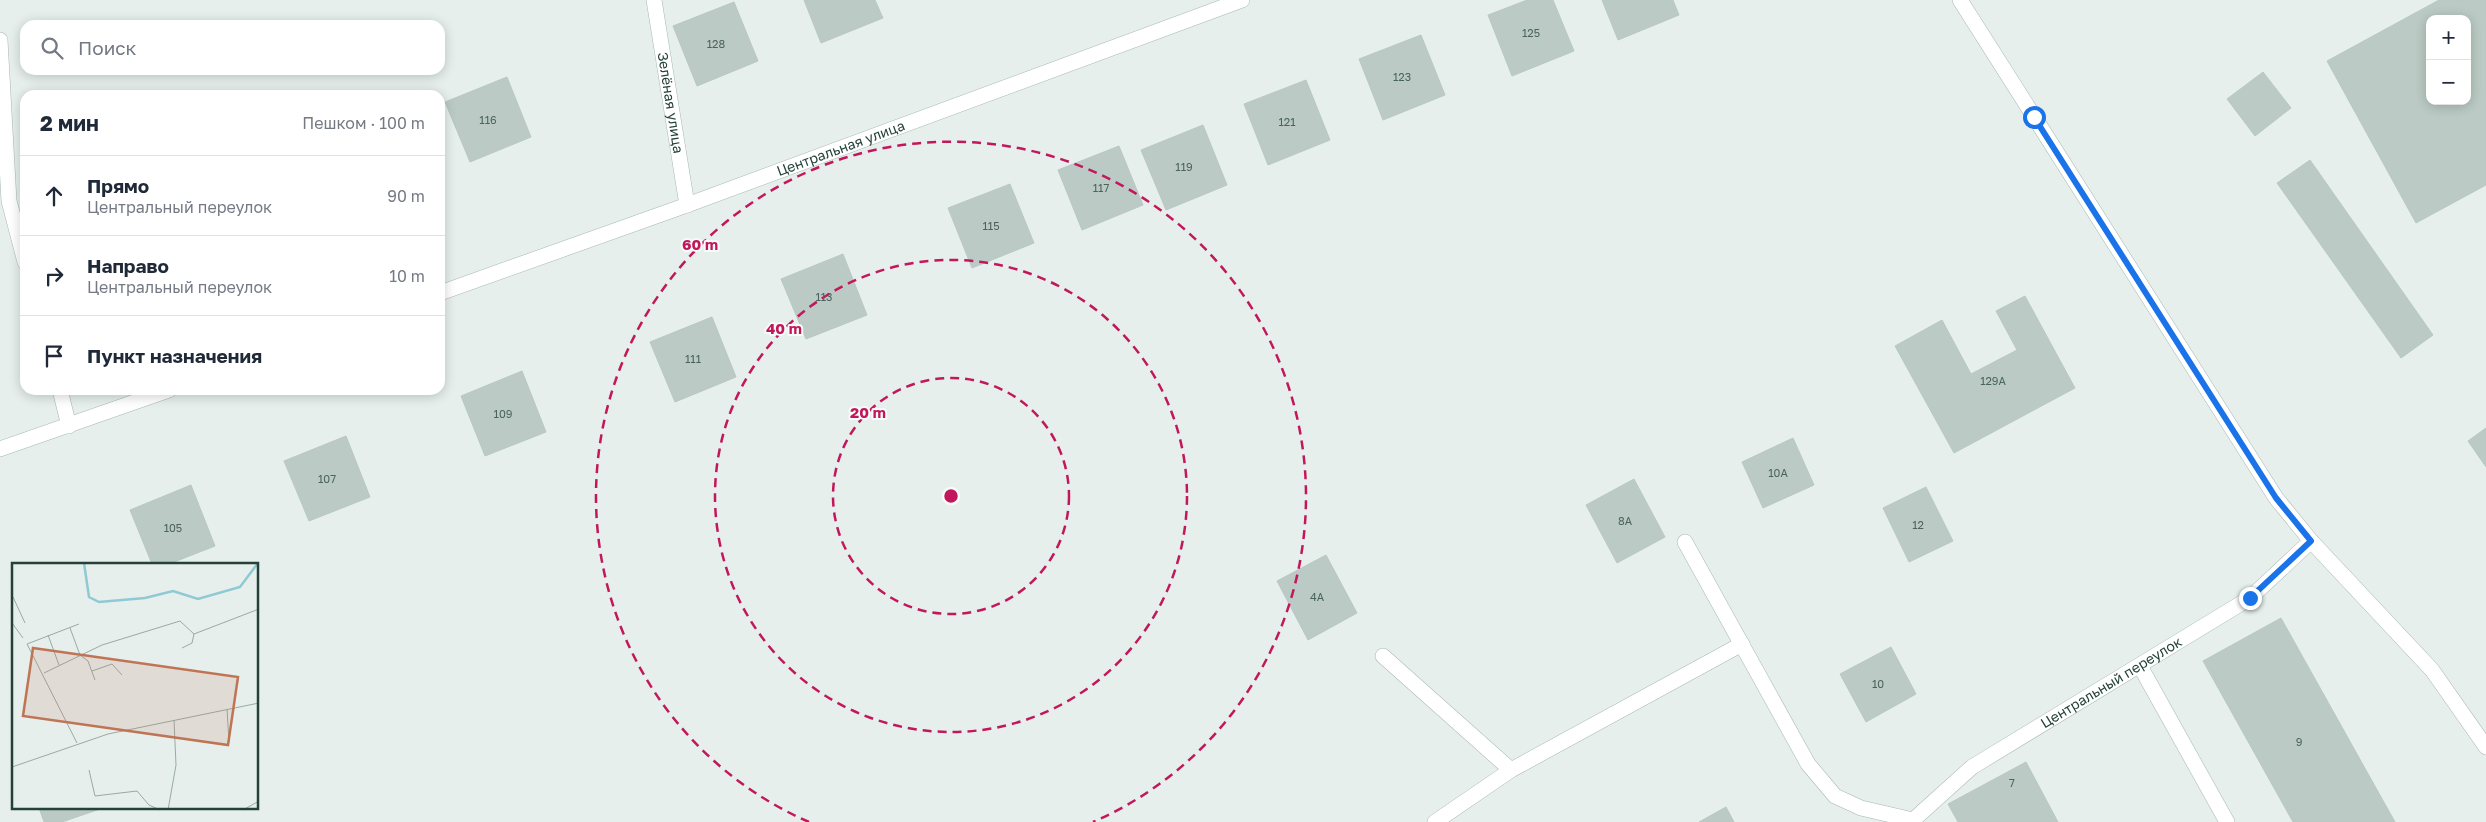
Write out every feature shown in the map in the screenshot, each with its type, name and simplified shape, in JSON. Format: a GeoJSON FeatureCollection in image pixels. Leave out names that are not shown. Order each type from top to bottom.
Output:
{"type":"FeatureCollection","features":[{"type":"Feature","properties":{"kind":"street","name":"Зелёная улица"},"geometry":{"type":"LineString","coordinates":[[654,0],[687,205]]}},
{"type":"Feature","properties":{"kind":"street","name":"Центральная улица"},"geometry":{"type":"LineString","coordinates":[[445,291],[687,205],[1242,0]]}},
{"type":"Feature","properties":{"kind":"street"},"geometry":{"type":"LineString","coordinates":[[1960,0],[2276,498],[2311,541],[2432,670],[2486,747]]}},
{"type":"Feature","properties":{"kind":"street"},"geometry":{"type":"LineString","coordinates":[[0,40],[8,201],[20,244]]}},
{"type":"Feature","properties":{"kind":"street"},"geometry":{"type":"LineString","coordinates":[[61,395],[69,426]]}},
{"type":"Feature","properties":{"kind":"street"},"geometry":{"type":"LineString","coordinates":[[0,449],[155,395]]}},
{"type":"Feature","properties":{"kind":"street","name":"Центральный переулок"},"geometry":{"type":"LineString","coordinates":[[1912,821],[1972,767],[2250,598],[2311,541]]}},
{"type":"Feature","properties":{"kind":"street"},"geometry":{"type":"LineString","coordinates":[[1685,542],[1808,764],[1836,796],[1861,808],[1912,821]]}},
{"type":"Feature","properties":{"kind":"street"},"geometry":{"type":"LineString","coordinates":[[1435,822],[1510,770],[1742,644]]}},
{"type":"Feature","properties":{"kind":"street"},"geometry":{"type":"LineString","coordinates":[[1383,656],[1510,770]]}},
{"type":"Feature","properties":{"kind":"street"},"geometry":{"type":"LineString","coordinates":[[2140,666],[2227,822]]}},
{"type":"Feature","properties":{"kind":"building"},"geometry":{"type":"Polygon","coordinates":[[[804,0],[875,0],[883,18],[821,43],[804,0]]]}},
{"type":"Feature","properties":{"kind":"building"},"geometry":{"type":"Polygon","coordinates":[[[1527,0],[1553,0],[1574,51],[1512,76],[1488,15],[1527,0]]]}},
{"type":"Feature","properties":{"kind":"building"},"geometry":{"type":"Polygon","coordinates":[[[1602,0],[1673,0],[1679,15],[1618,40],[1602,0]]]}},
{"type":"Feature","properties":{"kind":"building"},"geometry":{"type":"Polygon","coordinates":[[[2439,0],[2486,0],[2486,185],[2416,223],[2327,61],[2439,0]]]}},
{"type":"Feature","properties":{"kind":"building"},"geometry":{"type":"Polygon","coordinates":[[[734,2],[758,61],[697,86],[673,26],[734,2]]]}},
{"type":"Feature","properties":{"kind":"building"},"geometry":{"type":"Polygon","coordinates":[[[1421,35],[1445,95],[1383,120],[1359,59],[1421,35]]]}},
{"type":"Feature","properties":{"kind":"building"},"geometry":{"type":"Polygon","coordinates":[[[2263,72],[2291,108],[2255,136],[2227,99],[2263,72]]]}},
{"type":"Feature","properties":{"kind":"building"},"geometry":{"type":"Polygon","coordinates":[[[507,77],[531,137],[470,162],[445,102],[507,77]]]}},
{"type":"Feature","properties":{"kind":"building"},"geometry":{"type":"Polygon","coordinates":[[[1306,80],[1330,140],[1268,165],[1244,104],[1306,80]]]}},
{"type":"Feature","properties":{"kind":"building"},"geometry":{"type":"Polygon","coordinates":[[[1203,125],[1227,185],[1166,210],[1141,150],[1203,125]]]}},
{"type":"Feature","properties":{"kind":"building"},"geometry":{"type":"Polygon","coordinates":[[[1119,146],[1143,205],[1082,230],[1058,170],[1119,146]]]}},
{"type":"Feature","properties":{"kind":"building"},"geometry":{"type":"Polygon","coordinates":[[[2310,160],[2433,335],[2401,358],[2277,183],[2310,160]]]}},
{"type":"Feature","properties":{"kind":"building"},"geometry":{"type":"Polygon","coordinates":[[[1010,184],[1034,243],[972,268],[948,208],[1010,184]]]}},
{"type":"Feature","properties":{"kind":"building"},"geometry":{"type":"Polygon","coordinates":[[[843,254],[867,315],[806,339],[781,279],[843,254]]]}},
{"type":"Feature","properties":{"kind":"building"},"geometry":{"type":"Polygon","coordinates":[[[2025,296],[2075,388],[1954,453],[1895,346],[1942,320],[1971,374],[2017,350],[1996,311],[2025,296]]]}},
{"type":"Feature","properties":{"kind":"building"},"geometry":{"type":"Polygon","coordinates":[[[712,317],[736,377],[675,402],[650,342],[712,317]]]}},
{"type":"Feature","properties":{"kind":"building"},"geometry":{"type":"Polygon","coordinates":[[[522,371],[546,432],[485,456],[461,396],[522,371]]]}},
{"type":"Feature","properties":{"kind":"building"},"geometry":{"type":"Polygon","coordinates":[[[2486,428],[2486,467],[2468,441],[2486,428]]]}},
{"type":"Feature","properties":{"kind":"building"},"geometry":{"type":"Polygon","coordinates":[[[346,436],[370,497],[309,521],[284,461],[346,436]]]}},
{"type":"Feature","properties":{"kind":"building"},"geometry":{"type":"Polygon","coordinates":[[[1793,438],[1814,485],[1763,508],[1742,462],[1793,438]]]}},
{"type":"Feature","properties":{"kind":"building"},"geometry":{"type":"Polygon","coordinates":[[[1634,479],[1665,537],[1617,563],[1586,505],[1634,479]]]}},
{"type":"Feature","properties":{"kind":"building"},"geometry":{"type":"Polygon","coordinates":[[[191,485],[215,546],[172,563],[152,563],[130,510],[191,485]]]}},
{"type":"Feature","properties":{"kind":"building"},"geometry":{"type":"Polygon","coordinates":[[[1926,487],[1953,541],[1909,562],[1883,508],[1926,487]]]}},
{"type":"Feature","properties":{"kind":"building"},"geometry":{"type":"Polygon","coordinates":[[[1326,555],[1357,613],[1308,640],[1277,581],[1326,555]]]}},
{"type":"Feature","properties":{"kind":"building"},"geometry":{"type":"Polygon","coordinates":[[[2281,618],[2395,822],[2293,822],[2203,661],[2281,618]]]}},
{"type":"Feature","properties":{"kind":"building"},"geometry":{"type":"Polygon","coordinates":[[[1891,647],[1916,694],[1866,722],[1840,674],[1891,647]]]}},
{"type":"Feature","properties":{"kind":"building"},"geometry":{"type":"Polygon","coordinates":[[[2026,762],[2058,822],[1958,822],[1948,804],[2026,762]]]}},
{"type":"Feature","properties":{"kind":"building"},"geometry":{"type":"Polygon","coordinates":[[[1726,807],[1734,822],[1699,822],[1726,807]]]}},
{"type":"Feature","properties":{"kind":"building"},"geometry":{"type":"Polygon","coordinates":[[[40,810],[97,810],[62,822],[44,822],[40,810]]]}},
{"type":"Feature","properties":{"kind":"route"},"geometry":{"type":"LineString","coordinates":[[2034,117],[2276,498],[2311,541],[2250,598]]}}]}
